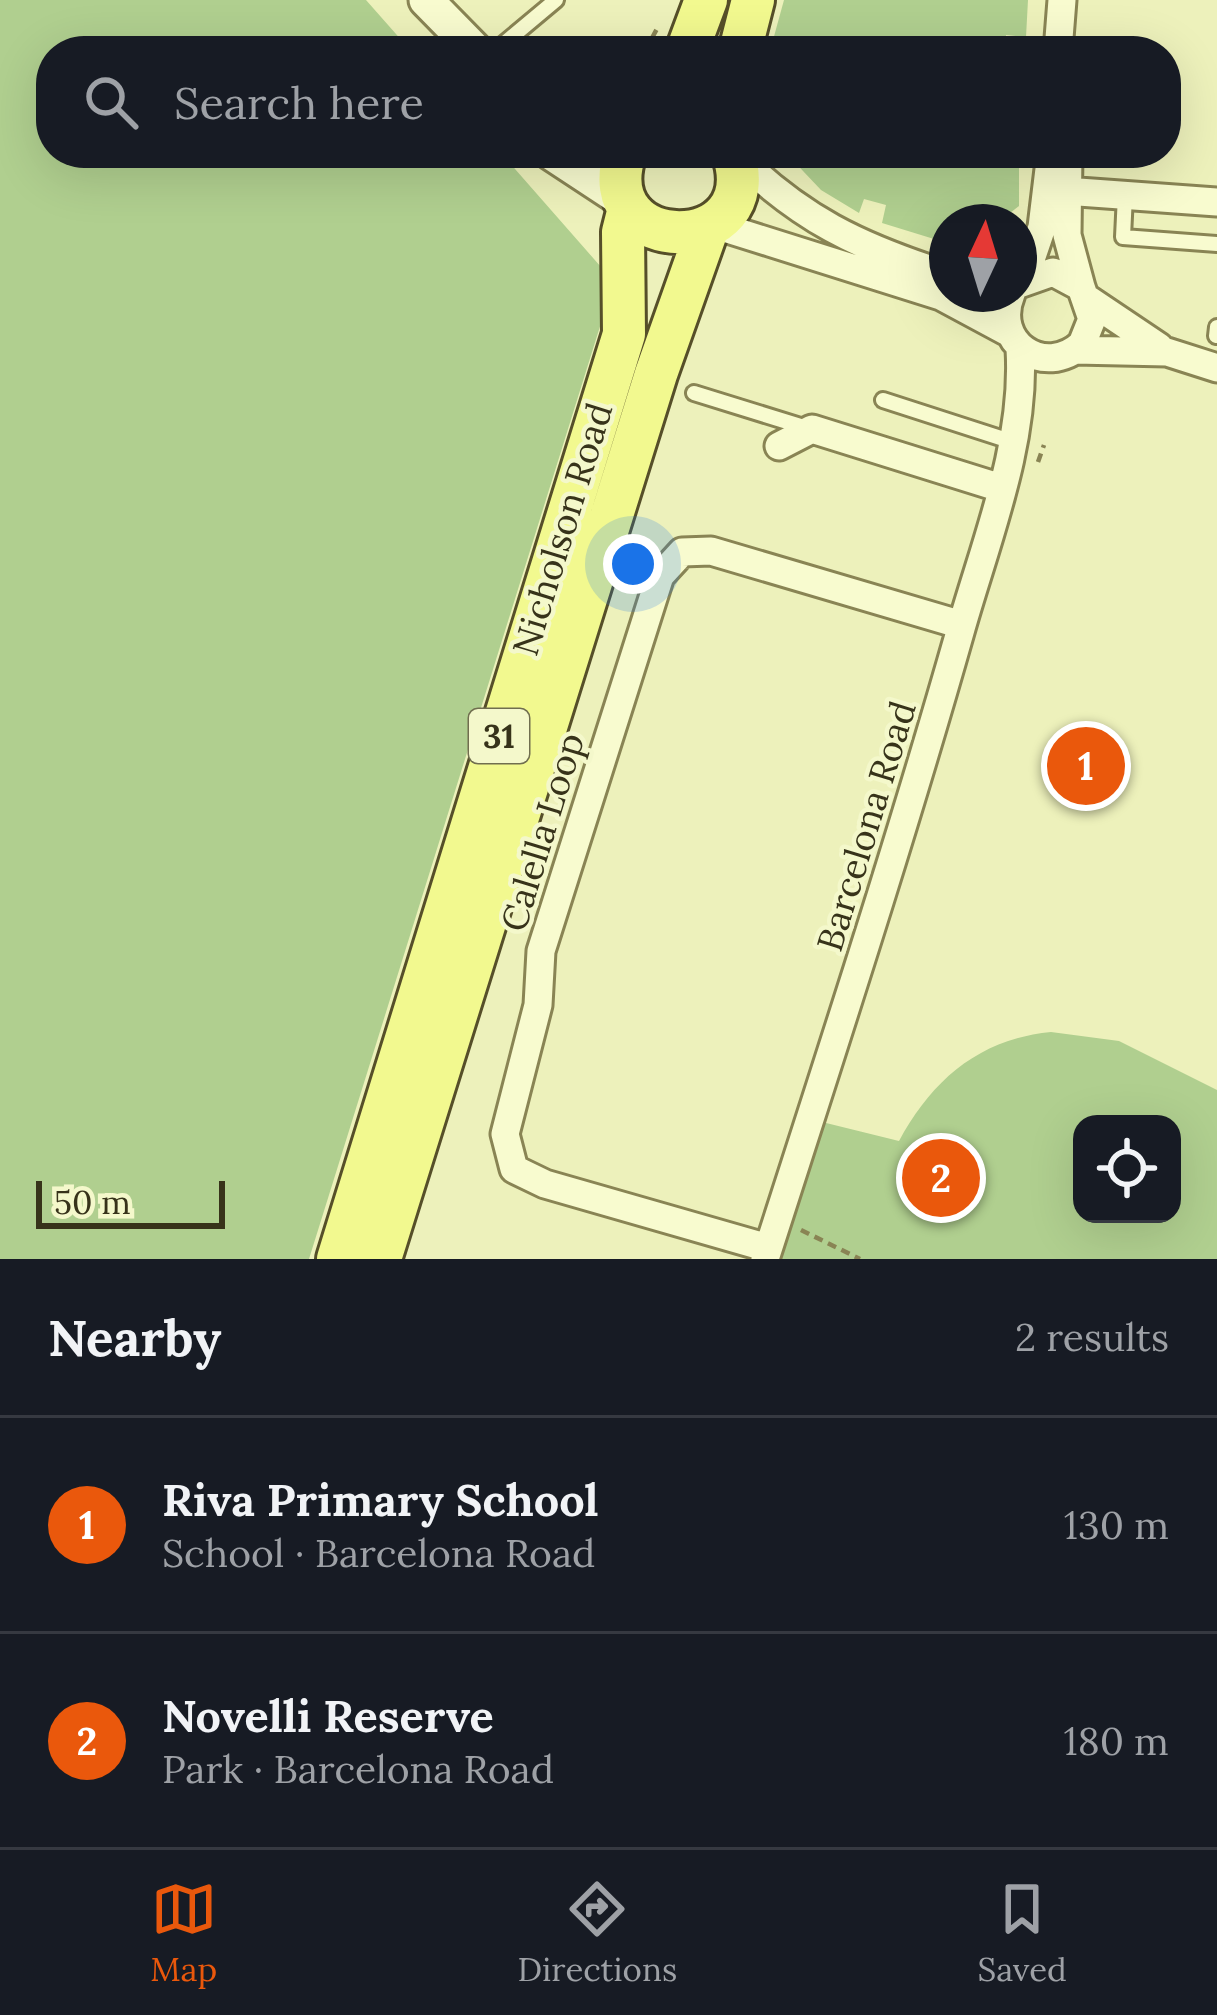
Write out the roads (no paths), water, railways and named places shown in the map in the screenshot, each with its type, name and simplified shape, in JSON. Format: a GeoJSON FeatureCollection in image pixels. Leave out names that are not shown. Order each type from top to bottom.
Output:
{"type":"FeatureCollection","features":[{"type":"Feature","properties":{"kind":"main road"},"geometry":{"type":"LineString","coordinates":[[693,36],[706,0]]}},
{"type":"Feature","properties":{"kind":"main road"},"geometry":{"type":"LineString","coordinates":[[744,36],[752,0]]}},
{"type":"Feature","properties":{"kind":"main road","name":"31"},"geometry":{"type":"LineString","coordinates":[[622,168],[628,206]]}},
{"type":"Feature","properties":{"kind":"main road","name":"31"},"geometry":{"type":"LineString","coordinates":[[710,226],[735,194],[734,168]]}},
{"type":"Feature","properties":{"kind":"main road"},"geometry":{"type":"LineString","coordinates":[[628,206],[647,226],[671,234],[710,226]]}},
{"type":"Feature","properties":{"kind":"main road","name":"Nicholson Road"},"geometry":{"type":"LineString","coordinates":[[338,1259],[624,334],[623,232],[628,206]]}},
{"type":"Feature","properties":{"kind":"main road","name":"Nicholson Road"},"geometry":{"type":"LineString","coordinates":[[380,1259],[656,374],[710,226]]}},
{"type":"Feature","properties":{"kind":"street"},"geometry":{"type":"LineString","coordinates":[[409,0],[437,36]]}},
{"type":"Feature","properties":{"kind":"street"},"geometry":{"type":"LineString","coordinates":[[426,0],[461,36]]}},
{"type":"Feature","properties":{"kind":"street"},"geometry":{"type":"LineString","coordinates":[[1059,36],[1062,0]]}},
{"type":"Feature","properties":{"kind":"street"},"geometry":{"type":"LineString","coordinates":[[1077,36],[1079,0]]}},
{"type":"Feature","properties":{"kind":"street"},"geometry":{"type":"LineString","coordinates":[[573,168],[628,206]]}},
{"type":"Feature","properties":{"kind":"street"},"geometry":{"type":"LineString","coordinates":[[749,168],[836,234],[929,268]]}},
{"type":"Feature","properties":{"kind":"street"},"geometry":{"type":"LineString","coordinates":[[1037,240],[1048,168]]}},
{"type":"Feature","properties":{"kind":"street"},"geometry":{"type":"LineString","coordinates":[[1067,168],[1067,235],[1090,328],[1068,354]]}},
{"type":"Feature","properties":{"kind":"street"},"geometry":{"type":"LineString","coordinates":[[1066,191],[1217,202]]}},
{"type":"Feature","properties":{"kind":"street"},"geometry":{"type":"LineString","coordinates":[[710,226],[941,296],[1035,357],[1168,352]]}},
{"type":"Feature","properties":{"kind":"street"},"geometry":{"type":"LineString","coordinates":[[1037,278],[1053,272],[1168,352],[1217,368]]}},
{"type":"Feature","properties":{"kind":"street"},"geometry":{"type":"LineString","coordinates":[[1006,312],[1014,340]]}},
{"type":"Feature","properties":{"kind":"street","name":"Barcelona Road"},"geometry":{"type":"LineString","coordinates":[[781,1241],[1022,409],[1014,340]]}},
{"type":"Feature","properties":{"kind":"street","name":"Barcelona Road"},"geometry":{"type":"LineString","coordinates":[[1022,409],[1068,354]]}},
{"type":"Feature","properties":{"kind":"street"},"geometry":{"type":"LineString","coordinates":[[779,446],[812,429],[1000,488]]}},
{"type":"Feature","properties":{"kind":"street","name":"Calella Loop"},"geometry":{"type":"LineString","coordinates":[[781,1241],[545,1184],[514,1169],[505,1134],[538,1005],[542,951],[660,576],[682,553],[711,551],[962,625]]}},
{"type":"Feature","properties":{"kind":"lane"},"geometry":{"type":"LineString","coordinates":[[513,36],[556,0]]}},
{"type":"Feature","properties":{"kind":"lane"},"geometry":{"type":"LineString","coordinates":[[1125,195],[1123,237],[1217,244]]}},
{"type":"Feature","properties":{"kind":"lane"},"geometry":{"type":"LineString","coordinates":[[1216,336],[1217,327]]}},
{"type":"Feature","properties":{"kind":"lane"},"geometry":{"type":"LineString","coordinates":[[694,393],[812,429]]}},
{"type":"Feature","properties":{"kind":"lane"},"geometry":{"type":"LineString","coordinates":[[883,400],[1013,442]]}},
{"type":"Feature","properties":{"kind":"place","name":"Riva Primary School"},"geometry":{"type":"Point","coordinates":[1086,766]}},
{"type":"Feature","properties":{"kind":"place","name":"Novelli Reserve"},"geometry":{"type":"Point","coordinates":[941,1178]}}]}
